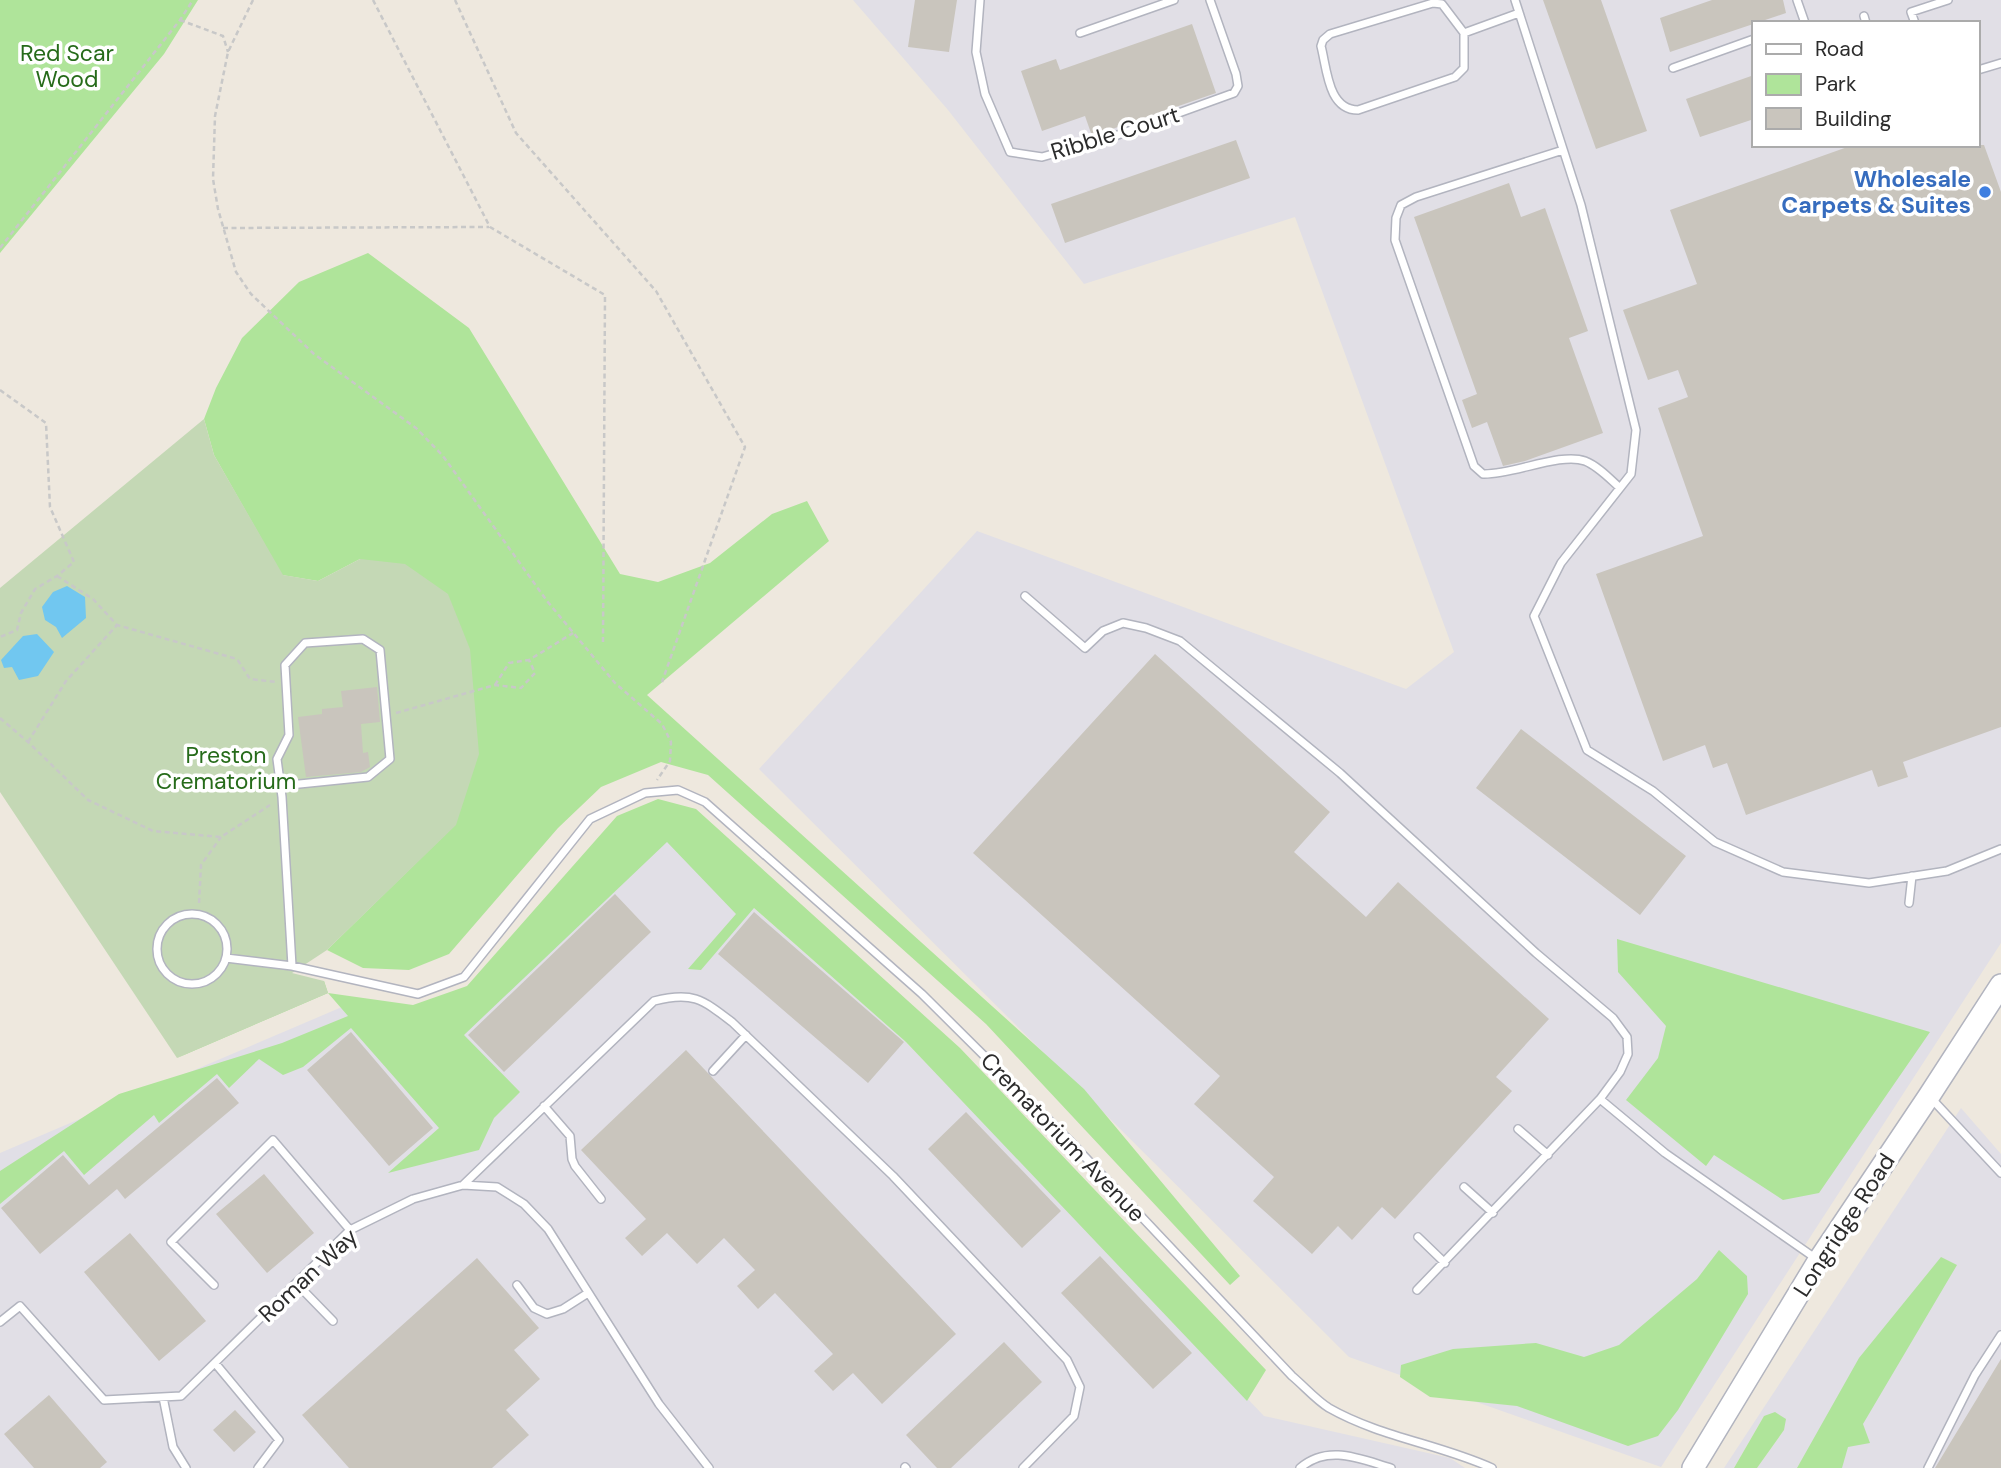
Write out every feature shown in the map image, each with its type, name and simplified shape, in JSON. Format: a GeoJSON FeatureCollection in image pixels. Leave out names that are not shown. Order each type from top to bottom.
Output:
{"type":"FeatureCollection","features":[{"type":"Feature","properties":{"kind":"main road","name":"Longridge Road"},"geometry":{"type":"LineString","coordinates":[[1693,1468],[1819,1260],[2001,985]]}},
{"type":"Feature","properties":{"kind":"lane","name":"Ribble Court"},"geometry":{"type":"LineString","coordinates":[[980,0],[976,52],[985,94],[1010,152],[1042,157],[1115,136],[1234,93],[1238,86],[1236,74],[1210,0]]}},
{"type":"Feature","properties":{"kind":"lane"},"geometry":{"type":"LineString","coordinates":[[1080,33],[1174,0]]}},
{"type":"Feature","properties":{"kind":"lane"},"geometry":{"type":"LineString","coordinates":[[1515,0],[1581,205],[1636,430],[1631,474],[1561,563],[1534,616],[1587,750],[1653,792],[1715,842],[1783,872],[1869,883],[1947,871],[2001,849]]}},
{"type":"Feature","properties":{"kind":"lane"},"geometry":{"type":"LineString","coordinates":[[1797,0],[1803,21]]}},
{"type":"Feature","properties":{"kind":"lane"},"geometry":{"type":"LineString","coordinates":[[1913,21],[1911,12],[1948,0]]}},
{"type":"Feature","properties":{"kind":"lane"},"geometry":{"type":"LineString","coordinates":[[1433,3],[1442,4],[1464,33],[1464,68],[1455,77],[1359,110],[1350,110],[1335,99],[1321,46],[1329,34],[1433,3]]}},
{"type":"Feature","properties":{"kind":"lane"},"geometry":{"type":"LineString","coordinates":[[1464,33],[1519,13]]}},
{"type":"Feature","properties":{"kind":"lane"},"geometry":{"type":"LineString","coordinates":[[1672,68],[1752,40]]}},
{"type":"Feature","properties":{"kind":"lane"},"geometry":{"type":"LineString","coordinates":[[1980,69],[2001,63]]}},
{"type":"Feature","properties":{"kind":"lane"},"geometry":{"type":"LineString","coordinates":[[1563,150],[1416,197],[1401,205],[1396,218],[1395,240],[1474,466],[1483,474],[1497,474],[1576,458],[1589,463],[1620,488]]}},
{"type":"Feature","properties":{"kind":"lane"},"geometry":{"type":"LineString","coordinates":[[1025,596],[1085,648],[1102,631],[1123,623],[1146,628],[1180,641],[1340,773],[1536,953],[1613,1018],[1627,1037],[1628,1054],[1620,1072],[1600,1099],[1417,1290]]}},
{"type":"Feature","properties":{"kind":"lane"},"geometry":{"type":"LineString","coordinates":[[280,786],[368,777],[390,759],[380,650],[363,639],[305,643],[285,665],[289,736],[277,759],[280,786],[282,797],[292,966]]}},
{"type":"Feature","properties":{"kind":"lane","name":"Crematorium Avenue"},"geometry":{"type":"LineString","coordinates":[[645,793],[678,790],[705,802],[922,994],[1069,1140],[1292,1376],[1328,1407],[1390,1435],[1462,1454],[1492,1468]]}},
{"type":"Feature","properties":{"kind":"lane"},"geometry":{"type":"LineString","coordinates":[[226,958],[292,966],[418,994],[464,977],[590,819],[645,793]]}},
{"type":"Feature","properties":{"kind":"lane"},"geometry":{"type":"LineString","coordinates":[[1909,904],[1912,876]]}},
{"type":"Feature","properties":{"kind":"lane"},"geometry":{"type":"LineString","coordinates":[[202,915],[213,920],[221,929],[226,939],[226,958],[213,977],[202,982],[179,981],[169,975],[161,965],[158,943],[169,922],[179,916],[202,915]]}},
{"type":"Feature","properties":{"kind":"lane"},"geometry":{"type":"LineString","coordinates":[[463,1185],[654,1001],[674,995],[705,1001],[746,1035],[893,1176],[1067,1360],[1080,1387],[1074,1416],[1023,1468]]}},
{"type":"Feature","properties":{"kind":"lane"},"geometry":{"type":"LineString","coordinates":[[713,1071],[746,1035]]}},
{"type":"Feature","properties":{"kind":"lane"},"geometry":{"type":"LineString","coordinates":[[1929,1096],[2001,1173]]}},
{"type":"Feature","properties":{"kind":"lane"},"geometry":{"type":"LineString","coordinates":[[1600,1099],[1665,1153],[1819,1260]]}},
{"type":"Feature","properties":{"kind":"lane"},"geometry":{"type":"LineString","coordinates":[[544,1106],[570,1136],[575,1166],[601,1199]]}},
{"type":"Feature","properties":{"kind":"lane"},"geometry":{"type":"LineString","coordinates":[[1518,1129],[1548,1155]]}},
{"type":"Feature","properties":{"kind":"lane"},"geometry":{"type":"LineString","coordinates":[[214,1285],[171,1242],[273,1140],[350,1230]]}},
{"type":"Feature","properties":{"kind":"lane","name":"Roman Way"},"geometry":{"type":"LineString","coordinates":[[0,1322],[20,1306],[104,1400],[181,1396],[350,1230],[413,1199],[463,1185],[497,1187],[524,1204],[548,1229],[659,1404],[709,1468]]}},
{"type":"Feature","properties":{"kind":"lane"},"geometry":{"type":"LineString","coordinates":[[1464,1187],[1493,1213]]}},
{"type":"Feature","properties":{"kind":"lane"},"geometry":{"type":"LineString","coordinates":[[1418,1237],[1445,1263]]}},
{"type":"Feature","properties":{"kind":"lane"},"geometry":{"type":"LineString","coordinates":[[296,1283],[333,1321]]}},
{"type":"Feature","properties":{"kind":"lane"},"geometry":{"type":"LineString","coordinates":[[517,1285],[534,1308],[547,1314],[563,1309],[588,1293]]}},
{"type":"Feature","properties":{"kind":"lane"},"geometry":{"type":"LineString","coordinates":[[1928,1468],[1975,1375],[2001,1335]]}},
{"type":"Feature","properties":{"kind":"lane"},"geometry":{"type":"LineString","coordinates":[[215,1363],[279,1440],[258,1468]]}},
{"type":"Feature","properties":{"kind":"lane"},"geometry":{"type":"LineString","coordinates":[[163,1397],[173,1447],[186,1468]]}},
{"type":"Feature","properties":{"kind":"lane"},"geometry":{"type":"LineString","coordinates":[[1300,1468],[1310,1460],[1340,1454],[1391,1468]]}},
{"type":"Feature","properties":{"kind":"path"},"geometry":{"type":"LineString","coordinates":[[0,248],[193,0]]}},
{"type":"Feature","properties":{"kind":"path"},"geometry":{"type":"LineString","coordinates":[[253,0],[239,25],[229,52],[215,116],[213,179],[236,272],[251,295],[314,354],[416,428],[443,456],[573,633],[615,683],[662,724],[671,742],[670,761],[645,793]]}},
{"type":"Feature","properties":{"kind":"path"},"geometry":{"type":"LineString","coordinates":[[373,0],[490,227]]}},
{"type":"Feature","properties":{"kind":"path"},"geometry":{"type":"LineString","coordinates":[[455,0],[516,133],[656,291],[745,447],[662,682]]}},
{"type":"Feature","properties":{"kind":"path"},"geometry":{"type":"LineString","coordinates":[[180,20],[223,36],[229,52]]}},
{"type":"Feature","properties":{"kind":"path"},"geometry":{"type":"LineString","coordinates":[[223,228],[490,227],[605,295],[603,642]]}},
{"type":"Feature","properties":{"kind":"path"},"geometry":{"type":"LineString","coordinates":[[0,390],[46,423],[50,507],[74,562],[35,589],[21,613],[17,629],[0,638]]}},
{"type":"Feature","properties":{"kind":"path"},"geometry":{"type":"LineString","coordinates":[[57,576],[93,599],[117,625],[237,659],[250,679],[286,683]]}},
{"type":"Feature","properties":{"kind":"path"},"geometry":{"type":"LineString","coordinates":[[28,742],[65,681],[117,625]]}},
{"type":"Feature","properties":{"kind":"path"},"geometry":{"type":"LineString","coordinates":[[495,685],[509,663],[529,660],[573,633]]}},
{"type":"Feature","properties":{"kind":"path"},"geometry":{"type":"LineString","coordinates":[[386,716],[495,685],[521,688],[535,673],[529,660]]}},
{"type":"Feature","properties":{"kind":"path"},"geometry":{"type":"LineString","coordinates":[[0,719],[88,800],[153,831],[221,836]]}},
{"type":"Feature","properties":{"kind":"path"},"geometry":{"type":"LineString","coordinates":[[199,903],[201,866],[221,836],[282,797]]}},
{"type":"Feature","properties":{"kind":"shaded area"},"geometry":{"type":"Polygon","coordinates":[[[853,0],[2001,0],[2001,943],[1661,1467],[1349,1357],[759,769],[977,531],[1406,689],[1454,652],[1295,217],[1084,284],[948,110],[853,0]]]}},
{"type":"Feature","properties":{"kind":"shaded area"},"geometry":{"type":"Polygon","coordinates":[[[676,824],[755,909],[906,1042],[1264,1416],[1450,1458],[1465,1468],[0,1468],[0,1153],[363,998],[408,1046],[676,824]]]}},
{"type":"Feature","properties":{"kind":"shaded area"},"geometry":{"type":"Polygon","coordinates":[[[1961,1108],[2001,1154],[2001,1468],[1757,1468],[1784,1430],[1764,1416],[1734,1468],[1724,1468],[1961,1108]]]}},
{"type":"Feature","properties":{"kind":"green space","name":"Red Scar Wood"},"geometry":{"type":"Polygon","coordinates":[[[0,0],[198,0],[164,54],[0,253],[0,0]]]}},
{"type":"Feature","properties":{"kind":"green space"},"geometry":{"type":"Polygon","coordinates":[[[368,253],[469,328],[620,574],[658,582],[710,563],[772,514],[807,501],[829,541],[647,695],[1084,1089],[1240,1276],[1230,1285],[986,1024],[708,775],[661,762],[601,787],[558,828],[449,954],[409,970],[363,968],[327,950],[456,824],[360,559],[318,581],[282,575],[214,455],[204,419],[216,388],[242,338],[299,282],[368,253]]]}},
{"type":"Feature","properties":{"kind":"green space","name":"Preston Crematorium"},"geometry":{"type":"Polygon","coordinates":[[[204,419],[214,455],[283,575],[318,581],[360,559],[405,564],[448,594],[470,649],[479,754],[456,825],[327,950],[292,973],[324,981],[328,993],[177,1058],[0,792],[0,588],[204,419]]]}},
{"type":"Feature","properties":{"kind":"green space"},"geometry":{"type":"Polygon","coordinates":[[[658,799],[696,809],[960,1048],[1266,1370],[1247,1401],[906,1042],[754,908],[701,970],[688,969],[736,914],[667,842],[464,1035],[520,1092],[494,1118],[479,1150],[388,1173],[439,1128],[351,1028],[303,1067],[283,1075],[259,1059],[229,1088],[217,1074],[159,1123],[154,1115],[84,1175],[64,1151],[0,1204],[0,1171],[119,1094],[282,1043],[348,1016],[328,993],[413,1005],[467,986],[617,816],[658,799]]]}},
{"type":"Feature","properties":{"kind":"green space"},"geometry":{"type":"Polygon","coordinates":[[[1617,939],[1930,1032],[1819,1193],[1783,1200],[1714,1155],[1706,1166],[1626,1100],[1658,1058],[1666,1026],[1618,972],[1617,939]]]}},
{"type":"Feature","properties":{"kind":"green space"},"geometry":{"type":"Polygon","coordinates":[[[324,981],[328,993],[177,1058],[324,981]]]}},
{"type":"Feature","properties":{"kind":"green space"},"geometry":{"type":"Polygon","coordinates":[[[1719,1250],[1747,1276],[1748,1294],[1678,1410],[1658,1436],[1628,1446],[1517,1406],[1430,1397],[1400,1377],[1401,1365],[1453,1349],[1536,1343],[1584,1357],[1619,1345],[1697,1279],[1719,1250]]]}},
{"type":"Feature","properties":{"kind":"green space"},"geometry":{"type":"Polygon","coordinates":[[[1941,1257],[1957,1265],[1863,1424],[1870,1443],[1848,1447],[1842,1468],[1797,1468],[1859,1358],[1941,1257]]]}},
{"type":"Feature","properties":{"kind":"green space"},"geometry":{"type":"Polygon","coordinates":[[[1775,1412],[1786,1419],[1784,1430],[1757,1468],[1734,1468],[1764,1416],[1775,1412]]]}},
{"type":"Feature","properties":{"kind":"water"},"geometry":{"type":"Polygon","coordinates":[[[67,586],[85,597],[86,618],[62,638],[56,627],[45,620],[42,607],[53,592],[67,586]]]}},
{"type":"Feature","properties":{"kind":"water"},"geometry":{"type":"Polygon","coordinates":[[[37,634],[54,652],[38,676],[19,680],[12,667],[4,668],[1,660],[23,636],[37,634]]]}},
{"type":"Feature","properties":{"kind":"building"},"geometry":{"type":"Polygon","coordinates":[[[915,0],[957,0],[949,52],[908,47],[915,0]]]}},
{"type":"Feature","properties":{"kind":"building"},"geometry":{"type":"Polygon","coordinates":[[[1543,0],[1601,0],[1647,131],[1596,149],[1543,0]]]}},
{"type":"Feature","properties":{"kind":"building"},"geometry":{"type":"Polygon","coordinates":[[[1712,0],[1783,0],[1786,13],[1762,21],[1752,21],[1752,24],[1670,52],[1660,18],[1712,0]]]}},
{"type":"Feature","properties":{"kind":"building"},"geometry":{"type":"Polygon","coordinates":[[[1192,24],[1216,93],[1092,136],[1085,116],[1042,131],[1021,71],[1056,59],[1060,70],[1192,24]]]}},
{"type":"Feature","properties":{"kind":"building"},"geometry":{"type":"Polygon","coordinates":[[[1752,76],[1752,120],[1700,137],[1686,99],[1752,76]]]}},
{"type":"Feature","properties":{"kind":"building"},"geometry":{"type":"Polygon","coordinates":[[[1236,140],[1250,178],[1065,243],[1051,204],[1236,140]]]}},
{"type":"Feature","properties":{"kind":"building"},"geometry":{"type":"Polygon","coordinates":[[[1984,145],[2001,192],[2001,727],[1903,762],[1908,777],[1878,787],[1872,770],[1746,815],[1727,763],[1713,768],[1705,745],[1663,761],[1596,574],[1703,536],[1658,408],[1688,397],[1678,370],[1648,380],[1623,310],[1697,284],[1670,210],[1847,147],[1984,145]]]}},
{"type":"Feature","properties":{"kind":"building"},"geometry":{"type":"Polygon","coordinates":[[[1509,183],[1521,217],[1545,208],[1588,331],[1569,338],[1603,433],[1525,461],[1503,466],[1487,422],[1472,428],[1462,400],[1477,394],[1414,217],[1509,183]]]}},
{"type":"Feature","properties":{"kind":"building"},"geometry":{"type":"Polygon","coordinates":[[[1155,654],[1330,812],[1294,852],[1366,917],[1398,882],[1549,1019],[1496,1077],[1512,1091],[1395,1219],[1382,1207],[1352,1240],[1338,1226],[1312,1254],[1253,1201],[1274,1177],[1194,1104],[1220,1076],[973,853],[1155,654]]]}},
{"type":"Feature","properties":{"kind":"building"},"geometry":{"type":"Polygon","coordinates":[[[377,687],[380,722],[361,724],[363,753],[368,752],[370,767],[361,772],[306,777],[298,717],[322,714],[322,709],[343,707],[341,691],[377,687]]]}},
{"type":"Feature","properties":{"kind":"building"},"geometry":{"type":"Polygon","coordinates":[[[1521,729],[1686,856],[1640,915],[1476,788],[1521,729]]]}},
{"type":"Feature","properties":{"kind":"building"},"geometry":{"type":"Polygon","coordinates":[[[615,894],[651,932],[504,1072],[468,1035],[615,894]]]}},
{"type":"Feature","properties":{"kind":"building"},"geometry":{"type":"Polygon","coordinates":[[[754,912],[904,1042],[868,1083],[718,954],[754,912]]]}},
{"type":"Feature","properties":{"kind":"building"},"geometry":{"type":"Polygon","coordinates":[[[351,1032],[433,1128],[389,1166],[307,1070],[351,1032]]]}},
{"type":"Feature","properties":{"kind":"building"},"geometry":{"type":"Polygon","coordinates":[[[686,1050],[956,1334],[882,1404],[853,1373],[833,1391],[814,1371],[833,1354],[775,1293],[758,1309],[737,1286],[755,1270],[724,1238],[697,1264],[667,1233],[642,1256],[625,1238],[646,1219],[581,1150],[686,1050]]]}},
{"type":"Feature","properties":{"kind":"building"},"geometry":{"type":"Polygon","coordinates":[[[217,1078],[239,1103],[125,1199],[117,1189],[40,1254],[1,1208],[63,1155],[89,1185],[217,1078]]]}},
{"type":"Feature","properties":{"kind":"building"},"geometry":{"type":"Polygon","coordinates":[[[966,1112],[1061,1211],[1022,1248],[928,1149],[966,1112]]]}},
{"type":"Feature","properties":{"kind":"building"},"geometry":{"type":"Polygon","coordinates":[[[264,1174],[314,1233],[267,1273],[216,1214],[264,1174]]]}},
{"type":"Feature","properties":{"kind":"building"},"geometry":{"type":"Polygon","coordinates":[[[130,1233],[206,1321],[159,1361],[84,1272],[130,1233]]]}},
{"type":"Feature","properties":{"kind":"building"},"geometry":{"type":"Polygon","coordinates":[[[1100,1256],[1192,1353],[1153,1389],[1061,1293],[1100,1256]]]}},
{"type":"Feature","properties":{"kind":"building"},"geometry":{"type":"Polygon","coordinates":[[[477,1258],[539,1328],[514,1350],[540,1379],[506,1410],[529,1435],[492,1468],[349,1468],[302,1415],[477,1258]]]}},
{"type":"Feature","properties":{"kind":"building"},"geometry":{"type":"Polygon","coordinates":[[[1004,1342],[1042,1382],[951,1468],[937,1468],[906,1435],[1004,1342]]]}},
{"type":"Feature","properties":{"kind":"building"},"geometry":{"type":"Polygon","coordinates":[[[2001,1359],[2001,1468],[1935,1468],[2001,1359]]]}},
{"type":"Feature","properties":{"kind":"building"},"geometry":{"type":"Polygon","coordinates":[[[49,1395],[107,1462],[100,1468],[34,1468],[4,1434],[49,1395]]]}},
{"type":"Feature","properties":{"kind":"building"},"geometry":{"type":"Polygon","coordinates":[[[235,1410],[256,1432],[234,1452],[213,1430],[235,1410]]]}},
{"type":"Feature","properties":{"kind":"place","name":"Wholesale Carpets & Suites"},"geometry":{"type":"Point","coordinates":[1985,192]}}]}
